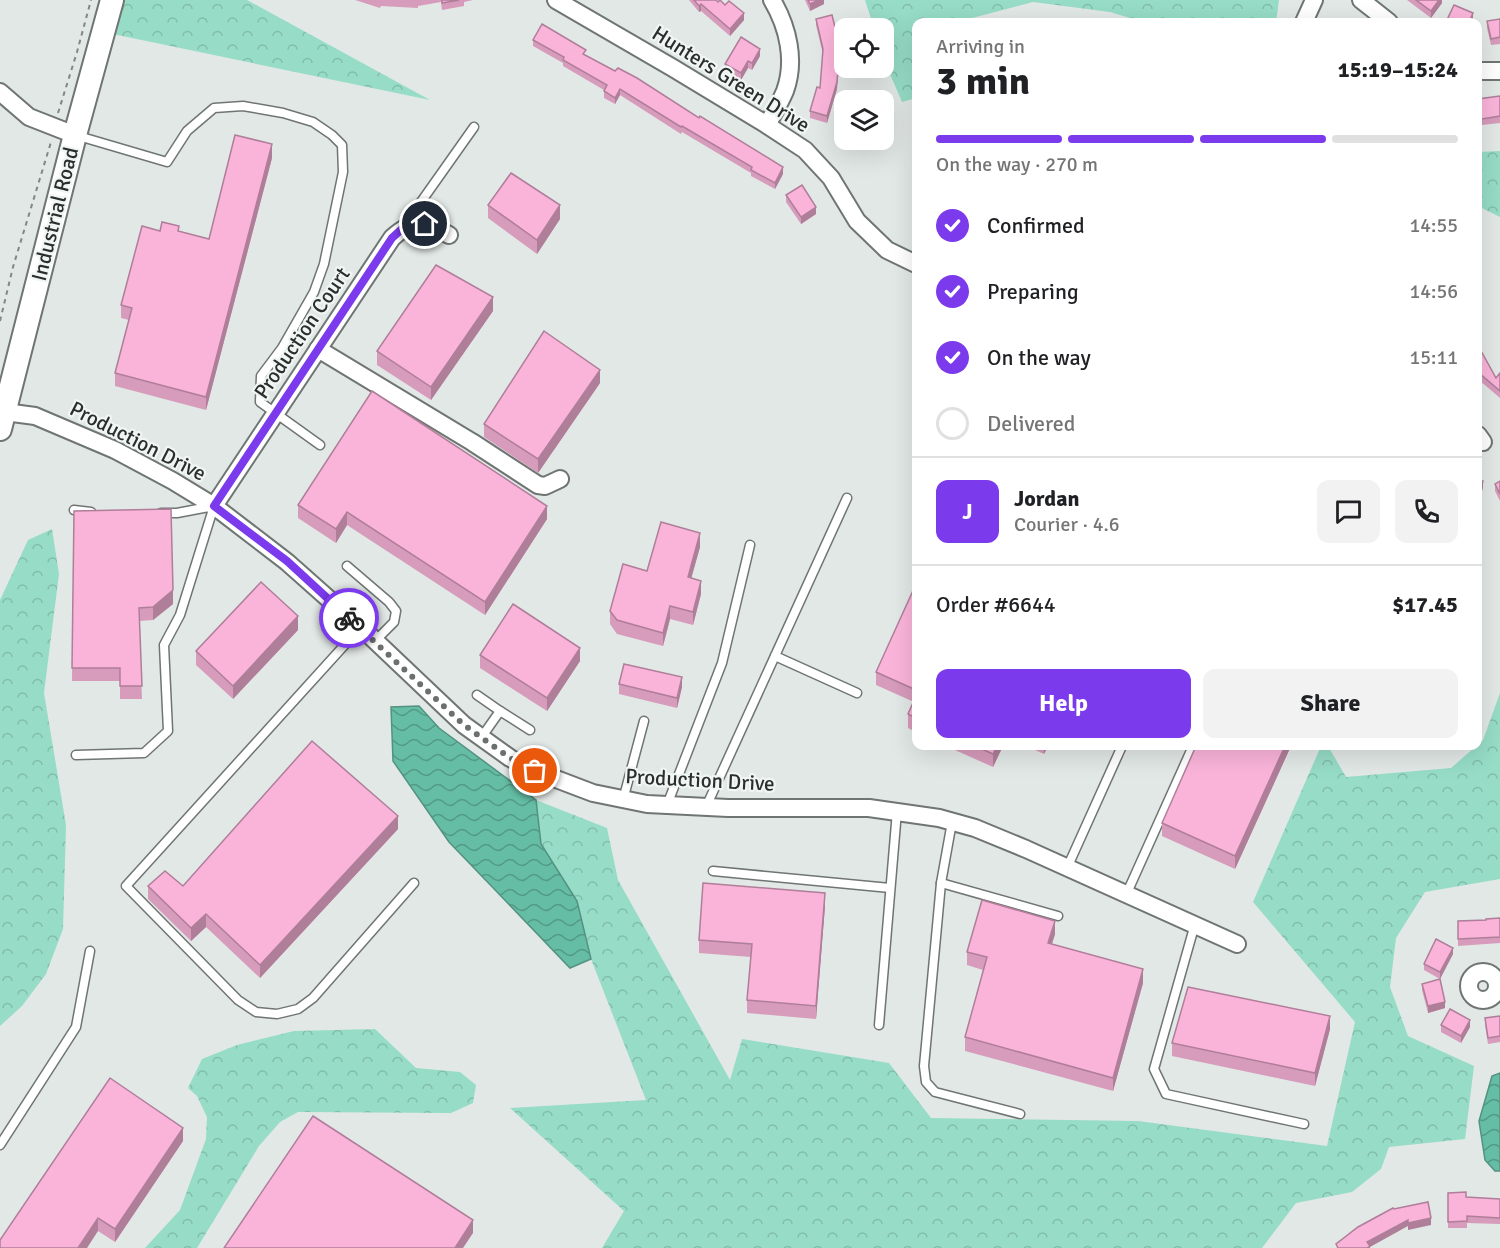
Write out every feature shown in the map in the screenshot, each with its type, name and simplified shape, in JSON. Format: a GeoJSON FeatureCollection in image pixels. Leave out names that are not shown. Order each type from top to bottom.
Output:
{"type":"FeatureCollection","features":[{"type":"Feature","properties":{"kind":"main road","name":"Industrial Road"},"geometry":{"type":"LineString","coordinates":[[2,421],[112,0]]}},
{"type":"Feature","properties":{"kind":"street","name":"Hunters Green Drive"},"geometry":{"type":"LineString","coordinates":[[556,0],[767,125],[805,150],[831,178],[857,221],[887,250],[912,262]]}},
{"type":"Feature","properties":{"kind":"street"},"geometry":{"type":"LineString","coordinates":[[767,125],[784,93],[789,75],[790,55],[779,12],[772,0]]}},
{"type":"Feature","properties":{"kind":"street"},"geometry":{"type":"LineString","coordinates":[[1306,18],[1314,0]]}},
{"type":"Feature","properties":{"kind":"street"},"geometry":{"type":"LineString","coordinates":[[1361,0],[1384,18]]}},
{"type":"Feature","properties":{"kind":"street"},"geometry":{"type":"LineString","coordinates":[[1482,71],[1500,70]]}},
{"type":"Feature","properties":{"kind":"street"},"geometry":{"type":"LineString","coordinates":[[0,92],[29,117],[75,135]]}},
{"type":"Feature","properties":{"kind":"street"},"geometry":{"type":"LineString","coordinates":[[404,227],[425,224],[449,235]]}},
{"type":"Feature","properties":{"kind":"street","name":"Production Court"},"geometry":{"type":"LineString","coordinates":[[214,506],[392,238],[404,227]]}},
{"type":"Feature","properties":{"kind":"street"},"geometry":{"type":"LineString","coordinates":[[318,349],[472,442],[538,485],[545,486],[560,479]]}},
{"type":"Feature","properties":{"kind":"street","name":"Production Drive"},"geometry":{"type":"LineString","coordinates":[[2,421],[35,416],[84,436],[174,481],[214,506],[287,561],[464,725],[510,758],[535,771],[593,793],[623,800],[706,807],[818,807],[897,811],[952,822],[975,828],[1026,849],[1237,944]]}},
{"type":"Feature","properties":{"kind":"lane"},"geometry":{"type":"LineString","coordinates":[[75,135],[167,162],[187,131],[214,108],[243,106],[283,113],[313,122],[342,145],[343,172],[324,264],[315,292],[282,348],[261,376],[260,402],[320,444]]}},
{"type":"Feature","properties":{"kind":"lane"},"geometry":{"type":"LineString","coordinates":[[404,227],[474,127]]}},
{"type":"Feature","properties":{"kind":"lane"},"geometry":{"type":"LineString","coordinates":[[706,807],[847,498]]}},
{"type":"Feature","properties":{"kind":"lane"},"geometry":{"type":"LineString","coordinates":[[76,755],[144,753],[168,731],[164,645],[180,615],[214,506],[177,513],[156,513]]}},
{"type":"Feature","properties":{"kind":"lane"},"geometry":{"type":"LineString","coordinates":[[75,510],[104,512]]}},
{"type":"Feature","properties":{"kind":"lane"},"geometry":{"type":"LineString","coordinates":[[667,805],[722,663],[750,544]]}},
{"type":"Feature","properties":{"kind":"lane"},"geometry":{"type":"LineString","coordinates":[[347,566],[389,602],[396,611],[394,622],[375,641]]}},
{"type":"Feature","properties":{"kind":"lane"},"geometry":{"type":"LineString","coordinates":[[360,628],[126,886],[238,1000],[256,1012],[277,1014],[298,1009],[313,998],[414,883]]}},
{"type":"Feature","properties":{"kind":"lane"},"geometry":{"type":"LineString","coordinates":[[775,656],[857,693]]}},
{"type":"Feature","properties":{"kind":"lane"},"geometry":{"type":"LineString","coordinates":[[477,695],[530,730]]}},
{"type":"Feature","properties":{"kind":"lane"},"geometry":{"type":"LineString","coordinates":[[480,738],[500,711]]}},
{"type":"Feature","properties":{"kind":"lane"},"geometry":{"type":"LineString","coordinates":[[623,800],[644,722]]}},
{"type":"Feature","properties":{"kind":"lane"},"geometry":{"type":"LineString","coordinates":[[1067,868],[1120,750]]}},
{"type":"Feature","properties":{"kind":"lane"},"geometry":{"type":"LineString","coordinates":[[1126,895],[1191,750]]}},
{"type":"Feature","properties":{"kind":"lane"},"geometry":{"type":"LineString","coordinates":[[879,1025],[897,811]]}},
{"type":"Feature","properties":{"kind":"lane"},"geometry":{"type":"LineString","coordinates":[[952,822],[942,883],[924,1066],[926,1082],[935,1092],[1020,1114]]}},
{"type":"Feature","properties":{"kind":"lane"},"geometry":{"type":"LineString","coordinates":[[713,871],[890,888]]}},
{"type":"Feature","properties":{"kind":"lane"},"geometry":{"type":"LineString","coordinates":[[942,883],[1058,916]]}},
{"type":"Feature","properties":{"kind":"lane"},"geometry":{"type":"LineString","coordinates":[[1195,924],[1154,1069],[1166,1094],[1304,1124]]}},
{"type":"Feature","properties":{"kind":"lane"},"geometry":{"type":"LineString","coordinates":[[0,1145],[76,1027],[90,951]]}},
{"type":"Feature","properties":{"kind":"path"},"geometry":{"type":"LineString","coordinates":[[62,100],[91,0]]}},
{"type":"Feature","properties":{"kind":"path"},"geometry":{"type":"LineString","coordinates":[[0,321],[13,267],[48,153]]}},
{"type":"Feature","properties":{"kind":"green space"},"geometry":{"type":"Polygon","coordinates":[[[112,0],[247,0],[430,100],[103,32],[112,0]]]}},
{"type":"Feature","properties":{"kind":"green space"},"geometry":{"type":"Polygon","coordinates":[[[865,0],[1279,0],[1277,18],[1130,18],[1110,12],[1033,2],[972,18],[912,18],[912,99],[902,102],[892,78],[894,78],[894,18],[871,18],[865,0]]]}},
{"type":"Feature","properties":{"kind":"green space"},"geometry":{"type":"Polygon","coordinates":[[[1500,151],[1500,217],[1482,208],[1482,152],[1500,151]]]}},
{"type":"Feature","properties":{"kind":"green space"},"geometry":{"type":"Polygon","coordinates":[[[52,529],[59,574],[44,693],[66,825],[63,929],[46,974],[22,1006],[0,1026],[0,600],[28,540],[52,529]]]}},
{"type":"Feature","properties":{"kind":"green space"},"geometry":{"type":"Polygon","coordinates":[[[1500,693],[1500,879],[1425,892],[1396,938],[1390,987],[1408,1036],[1474,1066],[1465,1139],[1389,1147],[1381,1169],[1352,1192],[1296,1203],[1262,1248],[602,1248],[624,1211],[510,1108],[646,1100],[591,959],[577,901],[541,844],[536,800],[607,828],[618,880],[730,1080],[742,1039],[889,1063],[931,1118],[1138,1121],[1327,1146],[1355,1022],[1253,902],[1319,750],[1330,750],[1346,777],[1451,768],[1472,750],[1482,750],[1483,740],[1500,693]]]}},
{"type":"Feature","properties":{"kind":"green space"},"geometry":{"type":"Polygon","coordinates":[[[375,1029],[416,1068],[460,1072],[476,1085],[473,1103],[451,1113],[298,1112],[280,1122],[259,1146],[197,1248],[145,1248],[180,1210],[206,1139],[207,1117],[197,1096],[188,1088],[202,1059],[237,1045],[294,1031],[375,1029]]]}},
{"type":"Feature","properties":{"kind":"water"},"geometry":{"type":"Polygon","coordinates":[[[419,706],[439,728],[536,800],[541,844],[577,901],[591,959],[570,968],[449,842],[393,761],[391,707],[419,706]]]}},
{"type":"Feature","properties":{"kind":"water"},"geometry":{"type":"Polygon","coordinates":[[[1500,1073],[1500,1171],[1495,1171],[1485,1160],[1479,1121],[1492,1076],[1500,1073]]]}},
{"type":"Feature","properties":{"kind":"building"},"geometry":{"type":"Polygon","coordinates":[[[442,0],[459,0],[442,3],[442,0]]]}},
{"type":"Feature","properties":{"kind":"building"},"geometry":{"type":"Polygon","coordinates":[[[694,0],[716,0],[718,2],[720,0],[725,5],[729,1],[744,13],[730,29],[694,0]]]}},
{"type":"Feature","properties":{"kind":"building"},"geometry":{"type":"Polygon","coordinates":[[[1416,0],[1439,0],[1431,11],[1416,0]]]}},
{"type":"Feature","properties":{"kind":"building"},"geometry":{"type":"Polygon","coordinates":[[[1454,5],[1473,13],[1471,18],[1448,18],[1454,5]]]}},
{"type":"Feature","properties":{"kind":"building"},"geometry":{"type":"Polygon","coordinates":[[[832,15],[834,23],[834,78],[837,78],[827,116],[810,111],[817,87],[820,88],[823,49],[816,19],[832,15]]]}},
{"type":"Feature","properties":{"kind":"building"},"geometry":{"type":"Polygon","coordinates":[[[1500,19],[1500,37],[1491,39],[1487,21],[1500,19]]]}},
{"type":"Feature","properties":{"kind":"building"},"geometry":{"type":"Polygon","coordinates":[[[542,24],[586,50],[583,54],[615,71],[618,68],[637,78],[699,118],[700,116],[783,167],[775,183],[620,89],[615,98],[604,91],[607,85],[533,40],[542,24]]]}},
{"type":"Feature","properties":{"kind":"building"},"geometry":{"type":"Polygon","coordinates":[[[741,37],[760,49],[752,63],[748,61],[741,73],[725,64],[741,37]]]}},
{"type":"Feature","properties":{"kind":"building"},"geometry":{"type":"Polygon","coordinates":[[[1500,96],[1500,116],[1482,119],[1482,98],[1500,96]]]}},
{"type":"Feature","properties":{"kind":"building"},"geometry":{"type":"Polygon","coordinates":[[[235,135],[272,144],[206,397],[115,373],[132,308],[121,305],[142,226],[160,231],[162,222],[179,226],[178,231],[209,239],[235,135]]]}},
{"type":"Feature","properties":{"kind":"building"},"geometry":{"type":"Polygon","coordinates":[[[511,173],[560,205],[537,240],[488,205],[511,173]]]}},
{"type":"Feature","properties":{"kind":"building"},"geometry":{"type":"Polygon","coordinates":[[[802,185],[816,207],[801,217],[786,195],[802,185]]]}},
{"type":"Feature","properties":{"kind":"building"},"geometry":{"type":"Polygon","coordinates":[[[436,265],[493,297],[431,387],[377,351],[436,265]]]}},
{"type":"Feature","properties":{"kind":"building"},"geometry":{"type":"Polygon","coordinates":[[[544,331],[600,370],[538,459],[484,424],[544,331]]]}},
{"type":"Feature","properties":{"kind":"building"},"geometry":{"type":"Polygon","coordinates":[[[1482,353],[1496,378],[1500,373],[1500,391],[1482,376],[1482,353]]]}},
{"type":"Feature","properties":{"kind":"building"},"geometry":{"type":"Polygon","coordinates":[[[372,391],[547,506],[485,602],[347,512],[336,529],[298,505],[372,391]]]}},
{"type":"Feature","properties":{"kind":"building"},"geometry":{"type":"Polygon","coordinates":[[[1500,481],[1500,494],[1495,484],[1500,481]]]}},
{"type":"Feature","properties":{"kind":"building"},"geometry":{"type":"Polygon","coordinates":[[[171,509],[173,590],[153,607],[139,608],[142,686],[120,686],[120,668],[72,668],[74,511],[171,509]]]}},
{"type":"Feature","properties":{"kind":"building"},"geometry":{"type":"Polygon","coordinates":[[[661,522],[700,533],[688,577],[701,581],[693,612],[670,606],[663,633],[617,620],[610,611],[623,564],[647,571],[661,522]]]}},
{"type":"Feature","properties":{"kind":"building"},"geometry":{"type":"Polygon","coordinates":[[[261,582],[298,616],[233,686],[196,651],[261,582]]]}},
{"type":"Feature","properties":{"kind":"building"},"geometry":{"type":"Polygon","coordinates":[[[912,593],[912,688],[876,672],[912,593]]]}},
{"type":"Feature","properties":{"kind":"building"},"geometry":{"type":"Polygon","coordinates":[[[513,604],[580,648],[547,698],[480,655],[513,604]]]}},
{"type":"Feature","properties":{"kind":"building"},"geometry":{"type":"Polygon","coordinates":[[[624,664],[682,677],[677,698],[619,684],[624,664]]]}},
{"type":"Feature","properties":{"kind":"building"},"geometry":{"type":"Polygon","coordinates":[[[312,741],[398,816],[260,965],[206,914],[191,928],[148,886],[165,871],[183,886],[312,741]]]}},
{"type":"Feature","properties":{"kind":"building"},"geometry":{"type":"Polygon","coordinates":[[[1194,750],[1283,750],[1235,856],[1162,823],[1194,750]]]}},
{"type":"Feature","properties":{"kind":"building"},"geometry":{"type":"Polygon","coordinates":[[[703,883],[825,893],[816,1006],[747,1000],[752,944],[699,940],[703,883]]]}},
{"type":"Feature","properties":{"kind":"building"},"geometry":{"type":"Polygon","coordinates":[[[982,900],[1055,921],[1048,943],[1143,969],[1113,1078],[965,1037],[987,957],[967,952],[982,900]]]}},
{"type":"Feature","properties":{"kind":"building"},"geometry":{"type":"Polygon","coordinates":[[[1500,918],[1500,937],[1458,939],[1458,921],[1500,918]]]}},
{"type":"Feature","properties":{"kind":"building"},"geometry":{"type":"Polygon","coordinates":[[[1436,939],[1453,948],[1440,972],[1424,964],[1436,939]]]}},
{"type":"Feature","properties":{"kind":"building"},"geometry":{"type":"Polygon","coordinates":[[[1440,979],[1445,1002],[1428,1006],[1422,984],[1440,979]]]}},
{"type":"Feature","properties":{"kind":"building"},"geometry":{"type":"Polygon","coordinates":[[[1188,987],[1330,1016],[1315,1073],[1172,1043],[1188,987]]]}},
{"type":"Feature","properties":{"kind":"building"},"geometry":{"type":"Polygon","coordinates":[[[1450,1009],[1470,1020],[1461,1036],[1441,1025],[1450,1009]]]}},
{"type":"Feature","properties":{"kind":"building"},"geometry":{"type":"Polygon","coordinates":[[[1500,1016],[1500,1036],[1488,1038],[1485,1018],[1500,1016]]]}},
{"type":"Feature","properties":{"kind":"building"},"geometry":{"type":"Polygon","coordinates":[[[110,1078],[183,1128],[115,1229],[98,1218],[78,1248],[0,1248],[0,1240],[110,1078]]]}},
{"type":"Feature","properties":{"kind":"building"},"geometry":{"type":"Polygon","coordinates":[[[313,1116],[473,1220],[455,1248],[224,1248],[313,1116]]]}},
{"type":"Feature","properties":{"kind":"building"},"geometry":{"type":"Polygon","coordinates":[[[1466,1192],[1466,1197],[1500,1199],[1500,1218],[1467,1216],[1467,1221],[1448,1222],[1448,1193],[1466,1192]]]}},
{"type":"Feature","properties":{"kind":"building"},"geometry":{"type":"Polygon","coordinates":[[[1428,1202],[1431,1218],[1408,1223],[1408,1220],[1367,1242],[1370,1246],[1367,1248],[1338,1248],[1336,1244],[1358,1227],[1393,1208],[1428,1202]]]}},
{"type":"Feature","properties":{"kind":"way so far"},"geometry":{"type":"LineString","coordinates":[[349,618],[464,725],[510,758],[535,771]]}},
{"type":"Feature","properties":{"kind":"route"},"geometry":{"type":"LineString","coordinates":[[349,618],[287,561],[214,506],[392,238],[404,227],[425,224]]}}]}
